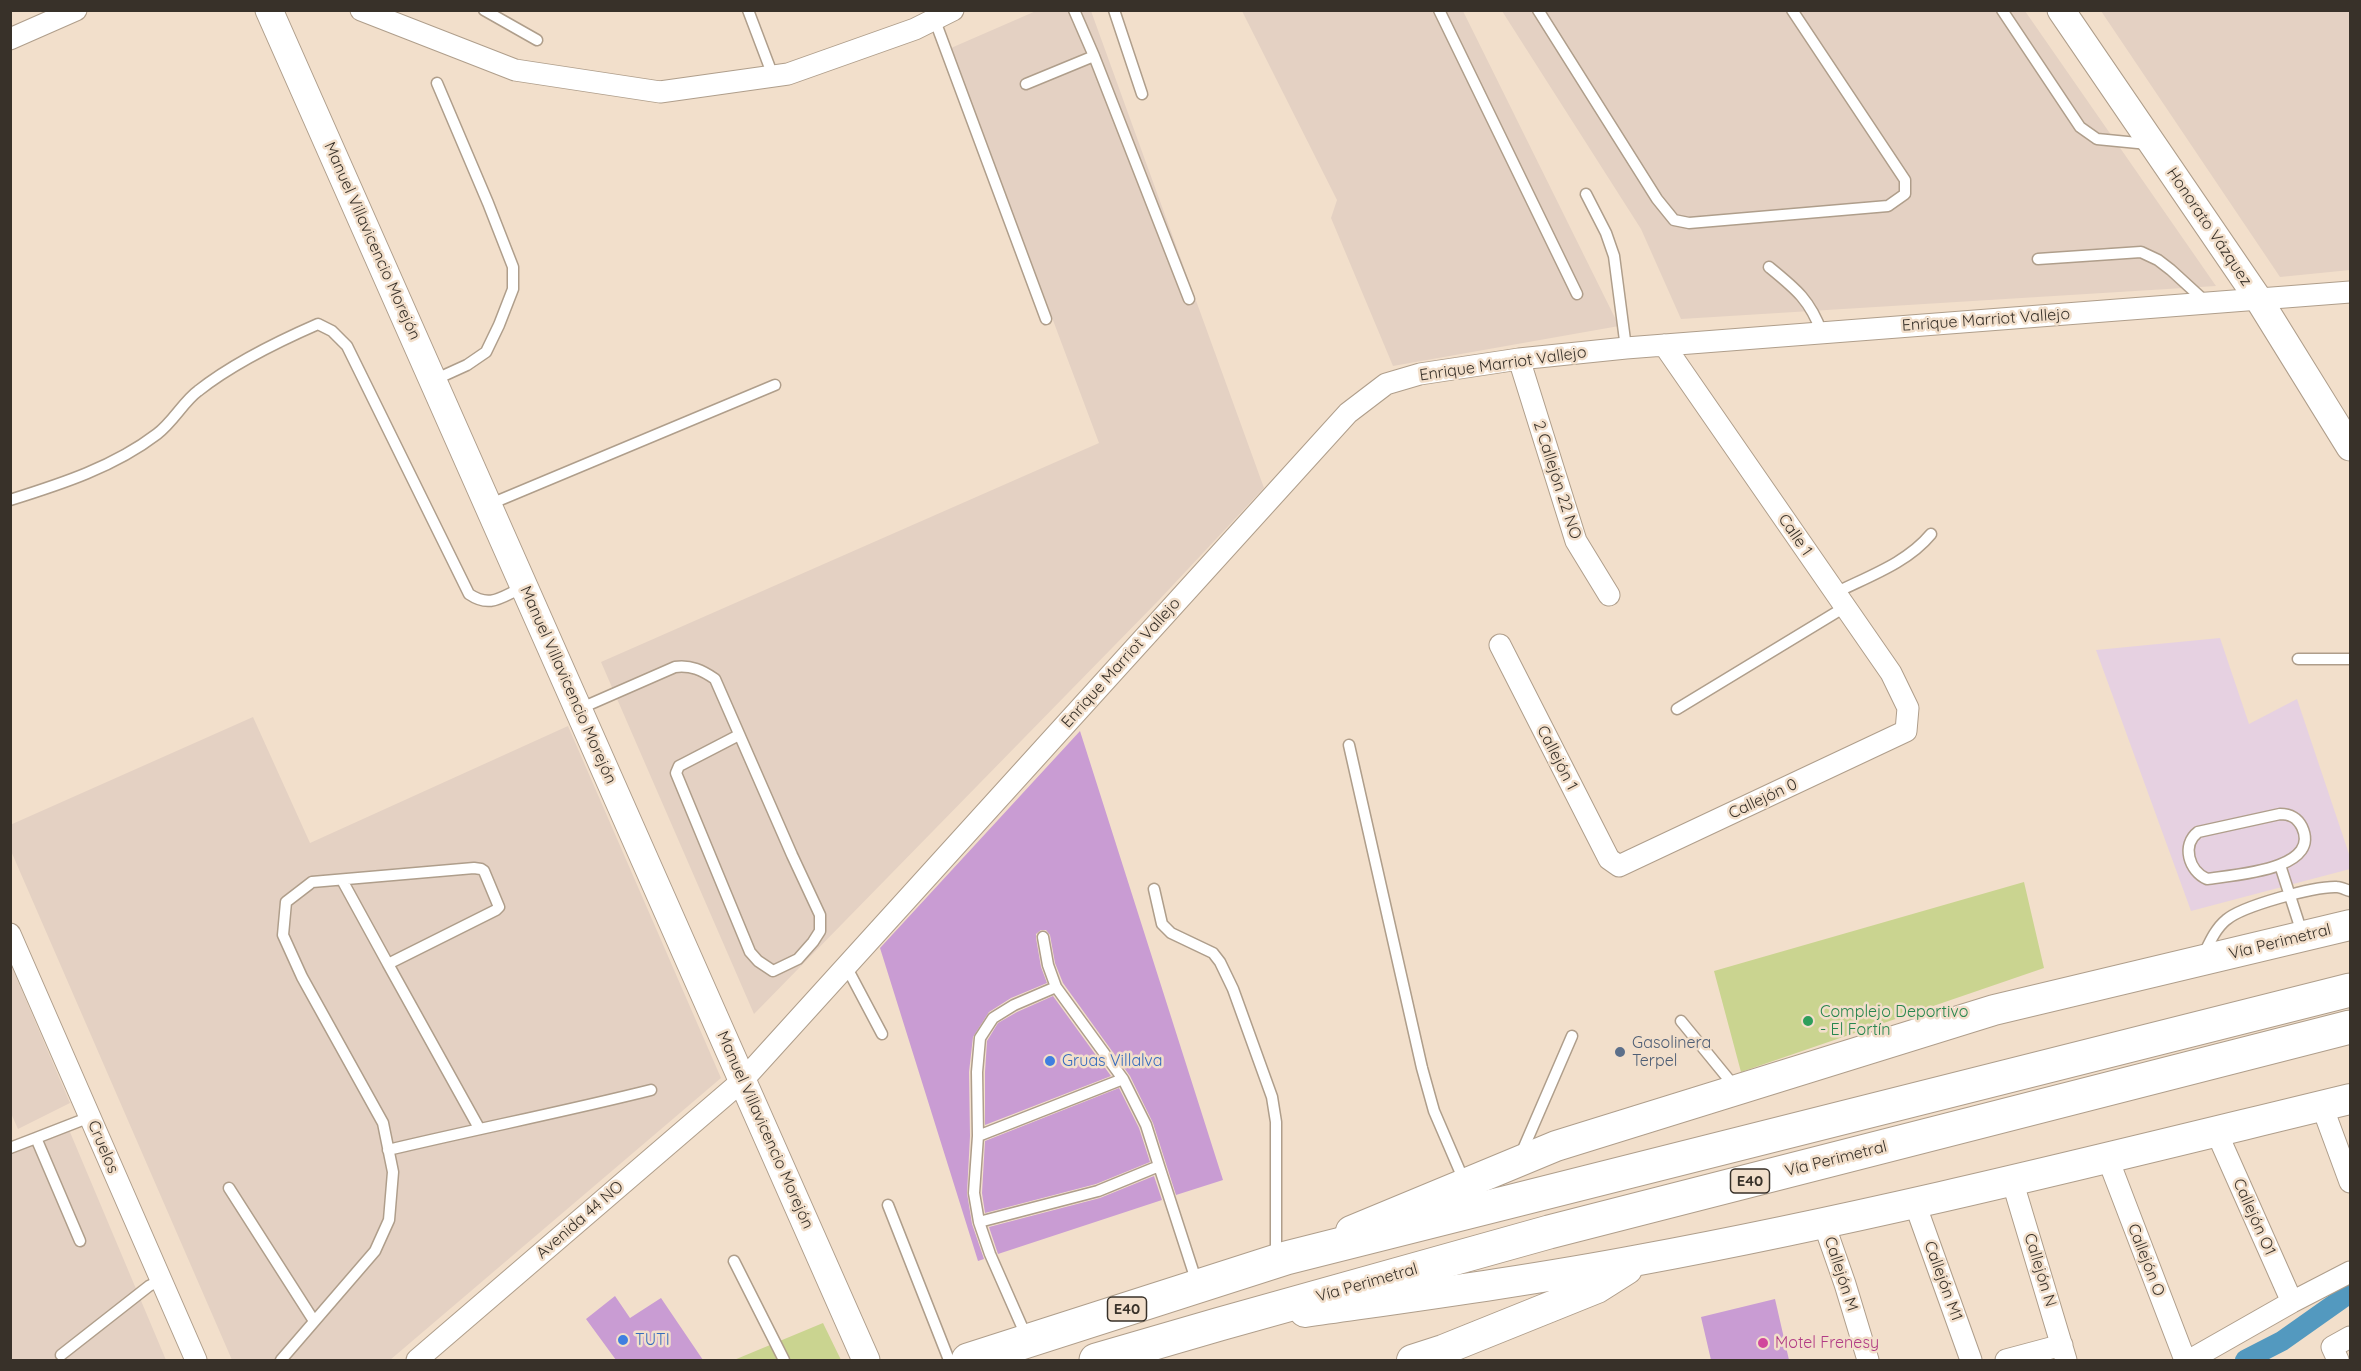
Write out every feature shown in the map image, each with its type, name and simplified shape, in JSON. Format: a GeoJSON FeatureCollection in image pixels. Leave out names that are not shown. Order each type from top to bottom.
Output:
{"type":"FeatureCollection","features":[{"type":"Feature","properties":{"kind":"highway","name":"Vía Perimetral"},"geometry":{"type":"LineString","coordinates":[[968,1360],[1281,1259],[2350,990]]}},
{"type":"Feature","properties":{"kind":"highway","name":"Vía Perimetral"},"geometry":{"type":"LineString","coordinates":[[1096,1360],[1549,1232],[2350,1028]]}},
{"type":"Feature","properties":{"kind":"main road","name":"Vía Perimetral"},"geometry":{"type":"LineString","coordinates":[[1281,1259],[1556,1146],[1994,1010],[2350,925]]}},
{"type":"Feature","properties":{"kind":"main road","name":"Vía Perimetral"},"geometry":{"type":"LineString","coordinates":[[1220,1324],[1507,1283],[1641,1260],[2012,1180],[2350,1099]]}},
{"type":"Feature","properties":{"kind":"main road","name":"Vía Perimetral"},"geometry":{"type":"LineString","coordinates":[[1412,1360],[1445,1355],[1597,1288],[1641,1260]]}},
{"type":"Feature","properties":{"kind":"street"},"geometry":{"type":"LineString","coordinates":[[10,39],[76,10]]}},
{"type":"Feature","properties":{"kind":"street","name":"Manuel Villavicencio Morejón"},"geometry":{"type":"LineString","coordinates":[[269,10],[866,1360]]}},
{"type":"Feature","properties":{"kind":"street"},"geometry":{"type":"LineString","coordinates":[[361,10],[515,70],[660,92],[788,74],[915,29],[940,13]]}},
{"type":"Feature","properties":{"kind":"street","name":"Honorato Vázquez"},"geometry":{"type":"LineString","coordinates":[[2061,10],[2259,300],[2350,447]]}},
{"type":"Feature","properties":{"kind":"street","name":"Enrique Marriot Vallejo"},"geometry":{"type":"LineString","coordinates":[[743,1080],[1348,413],[1386,384],[1420,374],[1519,359],[1626,348],[2350,292]]}},
{"type":"Feature","properties":{"kind":"street","name":"Calle 1"},"geometry":{"type":"LineString","coordinates":[[1664,345],[1891,673],[1908,708],[1906,731]]}},
{"type":"Feature","properties":{"kind":"street","name":"2 Callejón 22 NO"},"geometry":{"type":"LineString","coordinates":[[1519,359],[1576,541],[1609,595]]}},
{"type":"Feature","properties":{"kind":"street","name":"Callejón 1"},"geometry":{"type":"LineString","coordinates":[[1500,645],[1609,859],[1620,866]]}},
{"type":"Feature","properties":{"kind":"street","name":"Callejón 0"},"geometry":{"type":"LineString","coordinates":[[1620,866],[1906,731]]}},
{"type":"Feature","properties":{"kind":"street","name":"Cruelos"},"geometry":{"type":"LineString","coordinates":[[10,934],[196,1360]]}},
{"type":"Feature","properties":{"kind":"street","name":"Avenida 44 NO"},"geometry":{"type":"LineString","coordinates":[[417,1360],[743,1080]]}},
{"type":"Feature","properties":{"kind":"street"},"geometry":{"type":"LineString","coordinates":[[2322,1106],[2350,1182]]}},
{"type":"Feature","properties":{"kind":"street","name":"Callejón O1"},"geometry":{"type":"LineString","coordinates":[[2216,1131],[2292,1302]]}},
{"type":"Feature","properties":{"kind":"street","name":"Callejón O"},"geometry":{"type":"LineString","coordinates":[[2108,1158],[2187,1360]]}},
{"type":"Feature","properties":{"kind":"street","name":"Callejón N"},"geometry":{"type":"LineString","coordinates":[[2012,1180],[2064,1353]]}},
{"type":"Feature","properties":{"kind":"street","name":"Callejón M1"},"geometry":{"type":"LineString","coordinates":[[1914,1201],[1971,1360]]}},
{"type":"Feature","properties":{"kind":"street","name":"Callejón M"},"geometry":{"type":"LineString","coordinates":[[1823,1221],[1868,1360]]}},
{"type":"Feature","properties":{"kind":"street"},"geometry":{"type":"LineString","coordinates":[[2187,1360],[2350,1272]]}},
{"type":"Feature","properties":{"kind":"street"},"geometry":{"type":"LineString","coordinates":[[2006,1360],[2064,1353]]}},
{"type":"Feature","properties":{"kind":"lane"},"geometry":{"type":"LineString","coordinates":[[484,10],[537,40]]}},
{"type":"Feature","properties":{"kind":"lane"},"geometry":{"type":"LineString","coordinates":[[748,10],[773,76]]}},
{"type":"Feature","properties":{"kind":"lane"},"geometry":{"type":"LineString","coordinates":[[1074,10],[1189,299]]}},
{"type":"Feature","properties":{"kind":"lane"},"geometry":{"type":"LineString","coordinates":[[1114,10],[1142,94]]}},
{"type":"Feature","properties":{"kind":"lane"},"geometry":{"type":"LineString","coordinates":[[1439,10],[1577,294]]}},
{"type":"Feature","properties":{"kind":"lane"},"geometry":{"type":"LineString","coordinates":[[1538,10],[1657,199],[1674,220],[1689,223],[1888,206],[1905,194],[1905,180],[1792,10]]}},
{"type":"Feature","properties":{"kind":"lane"},"geometry":{"type":"LineString","coordinates":[[2002,10],[2080,127],[2089,136],[2097,139],[2152,144]]}},
{"type":"Feature","properties":{"kind":"lane"},"geometry":{"type":"LineString","coordinates":[[940,13],[1046,319]]}},
{"type":"Feature","properties":{"kind":"lane"},"geometry":{"type":"LineString","coordinates":[[1026,84],[1094,56]]}},
{"type":"Feature","properties":{"kind":"lane"},"geometry":{"type":"LineString","coordinates":[[433,380],[467,365],[486,352],[500,326],[513,289],[513,267],[489,202],[437,82]]}},
{"type":"Feature","properties":{"kind":"lane"},"geometry":{"type":"LineString","coordinates":[[1586,194],[1606,233],[1614,256],[1626,348]]}},
{"type":"Feature","properties":{"kind":"lane"},"geometry":{"type":"LineString","coordinates":[[2038,259],[2141,252],[2158,260],[2171,270],[2207,303]]}},
{"type":"Feature","properties":{"kind":"lane"},"geometry":{"type":"LineString","coordinates":[[1769,267],[1800,294],[1814,311],[1822,333]]}},
{"type":"Feature","properties":{"kind":"lane"},"geometry":{"type":"LineString","coordinates":[[10,500],[74,480],[124,455],[157,434],[179,414],[196,392],[273,344],[318,324],[332,331],[347,346],[468,594],[479,601],[489,603],[524,587]]}},
{"type":"Feature","properties":{"kind":"lane"},"geometry":{"type":"LineString","coordinates":[[488,505],[775,385]]}},
{"type":"Feature","properties":{"kind":"lane"},"geometry":{"type":"LineString","coordinates":[[1677,709],[1919,549],[1931,534]]}},
{"type":"Feature","properties":{"kind":"lane"},"geometry":{"type":"LineString","coordinates":[[2298,659],[2350,659]]}},
{"type":"Feature","properties":{"kind":"lane"},"geometry":{"type":"LineString","coordinates":[[579,709],[675,667],[688,666],[704,671],[715,679],[740,735],[792,855],[820,915],[820,931],[813,942],[798,959],[773,971],[758,961],[750,952],[676,773],[679,766],[740,735]]}},
{"type":"Feature","properties":{"kind":"lane"},"geometry":{"type":"LineString","coordinates":[[1349,745],[1422,1068],[1434,1111],[1465,1183]]}},
{"type":"Feature","properties":{"kind":"lane"},"geometry":{"type":"LineString","coordinates":[[2288,814],[2301,825],[2305,836],[2304,848],[2297,857],[2280,866],[2207,879],[2199,875],[2194,867],[2188,846],[2192,837],[2205,829],[2288,814]]}},
{"type":"Feature","properties":{"kind":"lane"},"geometry":{"type":"LineString","coordinates":[[2280,866],[2303,936]]}},
{"type":"Feature","properties":{"kind":"lane"},"geometry":{"type":"LineString","coordinates":[[281,1360],[375,1251],[389,1220],[393,1172],[383,1123],[302,977],[283,935],[286,902],[312,882],[481,868],[498,907],[496,910],[388,964]]}},
{"type":"Feature","properties":{"kind":"lane"},"geometry":{"type":"LineString","coordinates":[[342,880],[479,1128]]}},
{"type":"Feature","properties":{"kind":"lane"},"geometry":{"type":"LineString","coordinates":[[2200,961],[2224,921],[2236,913],[2289,896],[2338,887],[2350,891]]}},
{"type":"Feature","properties":{"kind":"lane"},"geometry":{"type":"LineString","coordinates":[[1154,889],[1162,924],[1171,933],[1213,953],[1220,962],[1233,990],[1272,1097],[1276,1122],[1281,1259]]}},
{"type":"Feature","properties":{"kind":"lane"},"geometry":{"type":"LineString","coordinates":[[1043,937],[1048,966],[1056,987],[1123,1079],[1146,1125],[1198,1286]]}},
{"type":"Feature","properties":{"kind":"lane"},"geometry":{"type":"LineString","coordinates":[[846,966],[882,1034]]}},
{"type":"Feature","properties":{"kind":"lane"},"geometry":{"type":"LineString","coordinates":[[1028,1341],[990,1254],[979,1221],[974,1193],[978,1136],[977,1072],[980,1038],[993,1018],[1014,1005],[1056,987]]}},
{"type":"Feature","properties":{"kind":"lane"},"geometry":{"type":"LineString","coordinates":[[1681,1021],[1737,1090]]}},
{"type":"Feature","properties":{"kind":"lane"},"geometry":{"type":"LineString","coordinates":[[1518,1161],[1572,1036]]}},
{"type":"Feature","properties":{"kind":"lane"},"geometry":{"type":"LineString","coordinates":[[978,1136],[1123,1079]]}},
{"type":"Feature","properties":{"kind":"lane"},"geometry":{"type":"LineString","coordinates":[[388,1150],[651,1090]]}},
{"type":"Feature","properties":{"kind":"lane"},"geometry":{"type":"LineString","coordinates":[[10,1148],[90,1117]]}},
{"type":"Feature","properties":{"kind":"lane"},"geometry":{"type":"LineString","coordinates":[[36,1138],[80,1241]]}},
{"type":"Feature","properties":{"kind":"lane"},"geometry":{"type":"LineString","coordinates":[[979,1221],[1098,1191],[1159,1166]]}},
{"type":"Feature","properties":{"kind":"lane"},"geometry":{"type":"LineString","coordinates":[[229,1188],[314,1321]]}},
{"type":"Feature","properties":{"kind":"lane"},"geometry":{"type":"LineString","coordinates":[[888,1205],[949,1360]]}},
{"type":"Feature","properties":{"kind":"lane"},"geometry":{"type":"LineString","coordinates":[[734,1261],[784,1360]]}},
{"type":"Feature","properties":{"kind":"lane"},"geometry":{"type":"LineString","coordinates":[[61,1355],[149,1286],[161,1280]]}},
{"type":"Feature","properties":{"kind":"shaded area"},"geometry":{"type":"Polygon","coordinates":[[[1036,11],[1091,11],[1264,488],[1158,601],[754,1014],[601,662],[1099,443],[951,48],[1036,11]]]}},
{"type":"Feature","properties":{"kind":"shaded area"},"geometry":{"type":"Polygon","coordinates":[[[1242,11],[1463,11],[1619,326],[1393,366],[1331,218],[1337,200],[1242,11]]]}},
{"type":"Feature","properties":{"kind":"shaded area"},"geometry":{"type":"Polygon","coordinates":[[[1502,11],[2025,11],[2216,286],[1681,319],[1641,229],[1502,11]]]}},
{"type":"Feature","properties":{"kind":"shaded area"},"geometry":{"type":"Polygon","coordinates":[[[2101,11],[2350,11],[2350,270],[2280,277],[2101,11]]]}},
{"type":"Feature","properties":{"kind":"shaded area"},"geometry":{"type":"Polygon","coordinates":[[[2220,638],[2249,724],[2297,699],[2350,857],[2350,869],[2191,911],[2096,650],[2220,638]]]}},
{"type":"Feature","properties":{"kind":"shaded area"},"geometry":{"type":"Polygon","coordinates":[[[253,717],[310,843],[568,726],[721,1078],[390,1360],[232,1360],[11,851],[10,825],[253,717]]]}},
{"type":"Feature","properties":{"kind":"shaded area"},"geometry":{"type":"Polygon","coordinates":[[[11,965],[70,1103],[18,1129],[10,1111],[11,965]]]}},
{"type":"Feature","properties":{"kind":"shaded area"},"geometry":{"type":"Polygon","coordinates":[[[67,1125],[166,1360],[11,1360],[10,1151],[67,1125]]]}},
{"type":"Feature","properties":{"kind":"green space","name":"Complejo Deportivo - El Fortín"},"geometry":{"type":"Polygon","coordinates":[[[2024,882],[2044,968],[1741,1072],[1714,971],[2024,882]]]}},
{"type":"Feature","properties":{"kind":"green space"},"geometry":{"type":"Polygon","coordinates":[[[823,1323],[841,1360],[734,1360],[823,1323]]]}},
{"type":"Feature","properties":{"kind":"building","name":"Gruas Villalva"},"geometry":{"type":"Polygon","coordinates":[[[1080,731],[1223,1180],[1176,1195],[1153,1123],[1130,1076],[1063,983],[1055,963],[1050,935],[1046,930],[1041,930],[1036,934],[1036,938],[1041,967],[1047,983],[1011,998],[989,1012],[973,1037],[969,1072],[970,1136],[967,1193],[972,1224],[984,1259],[978,1261],[880,948],[1080,731]]]}},
{"type":"Feature","properties":{"kind":"building"},"geometry":{"type":"Polygon","coordinates":[[[1053,996],[1111,1076],[985,1125],[987,1041],[998,1023],[1053,996]]]}},
{"type":"Feature","properties":{"kind":"building"},"geometry":{"type":"Polygon","coordinates":[[[1119,1088],[1139,1128],[1150,1162],[1096,1184],[985,1213],[982,1193],[985,1141],[1119,1088]]]}},
{"type":"Feature","properties":{"kind":"building"},"geometry":{"type":"Polygon","coordinates":[[[1154,1176],[1162,1200],[998,1254],[989,1227],[1100,1198],[1154,1176]]]}},
{"type":"Feature","properties":{"kind":"building"},"geometry":{"type":"Polygon","coordinates":[[[615,1296],[630,1318],[661,1298],[703,1360],[616,1360],[586,1319],[615,1296]]]}},
{"type":"Feature","properties":{"kind":"building","name":"Motel Frenesy"},"geometry":{"type":"Polygon","coordinates":[[[1775,1299],[1789,1360],[1711,1360],[1701,1317],[1775,1299]]]}},
{"type":"Feature","properties":{"kind":"waterway"},"geometry":{"type":"LineString","coordinates":[[2245,1360],[2282,1341],[2350,1293]]}},
{"type":"Feature","properties":{"kind":"place","name":"Complejo Deportivo - El Fortín"},"geometry":{"type":"Point","coordinates":[1808,1021]}},
{"type":"Feature","properties":{"kind":"place","name":"Gasolinera Terpel"},"geometry":{"type":"Point","coordinates":[1620,1052]}},
{"type":"Feature","properties":{"kind":"place","name":"Gruas Villalva"},"geometry":{"type":"Point","coordinates":[1050,1061]}},
{"type":"Feature","properties":{"kind":"place","name":"TUTI"},"geometry":{"type":"Point","coordinates":[623,1340]}},
{"type":"Feature","properties":{"kind":"place","name":"Motel Frenesy"},"geometry":{"type":"Point","coordinates":[1763,1343]}}]}
